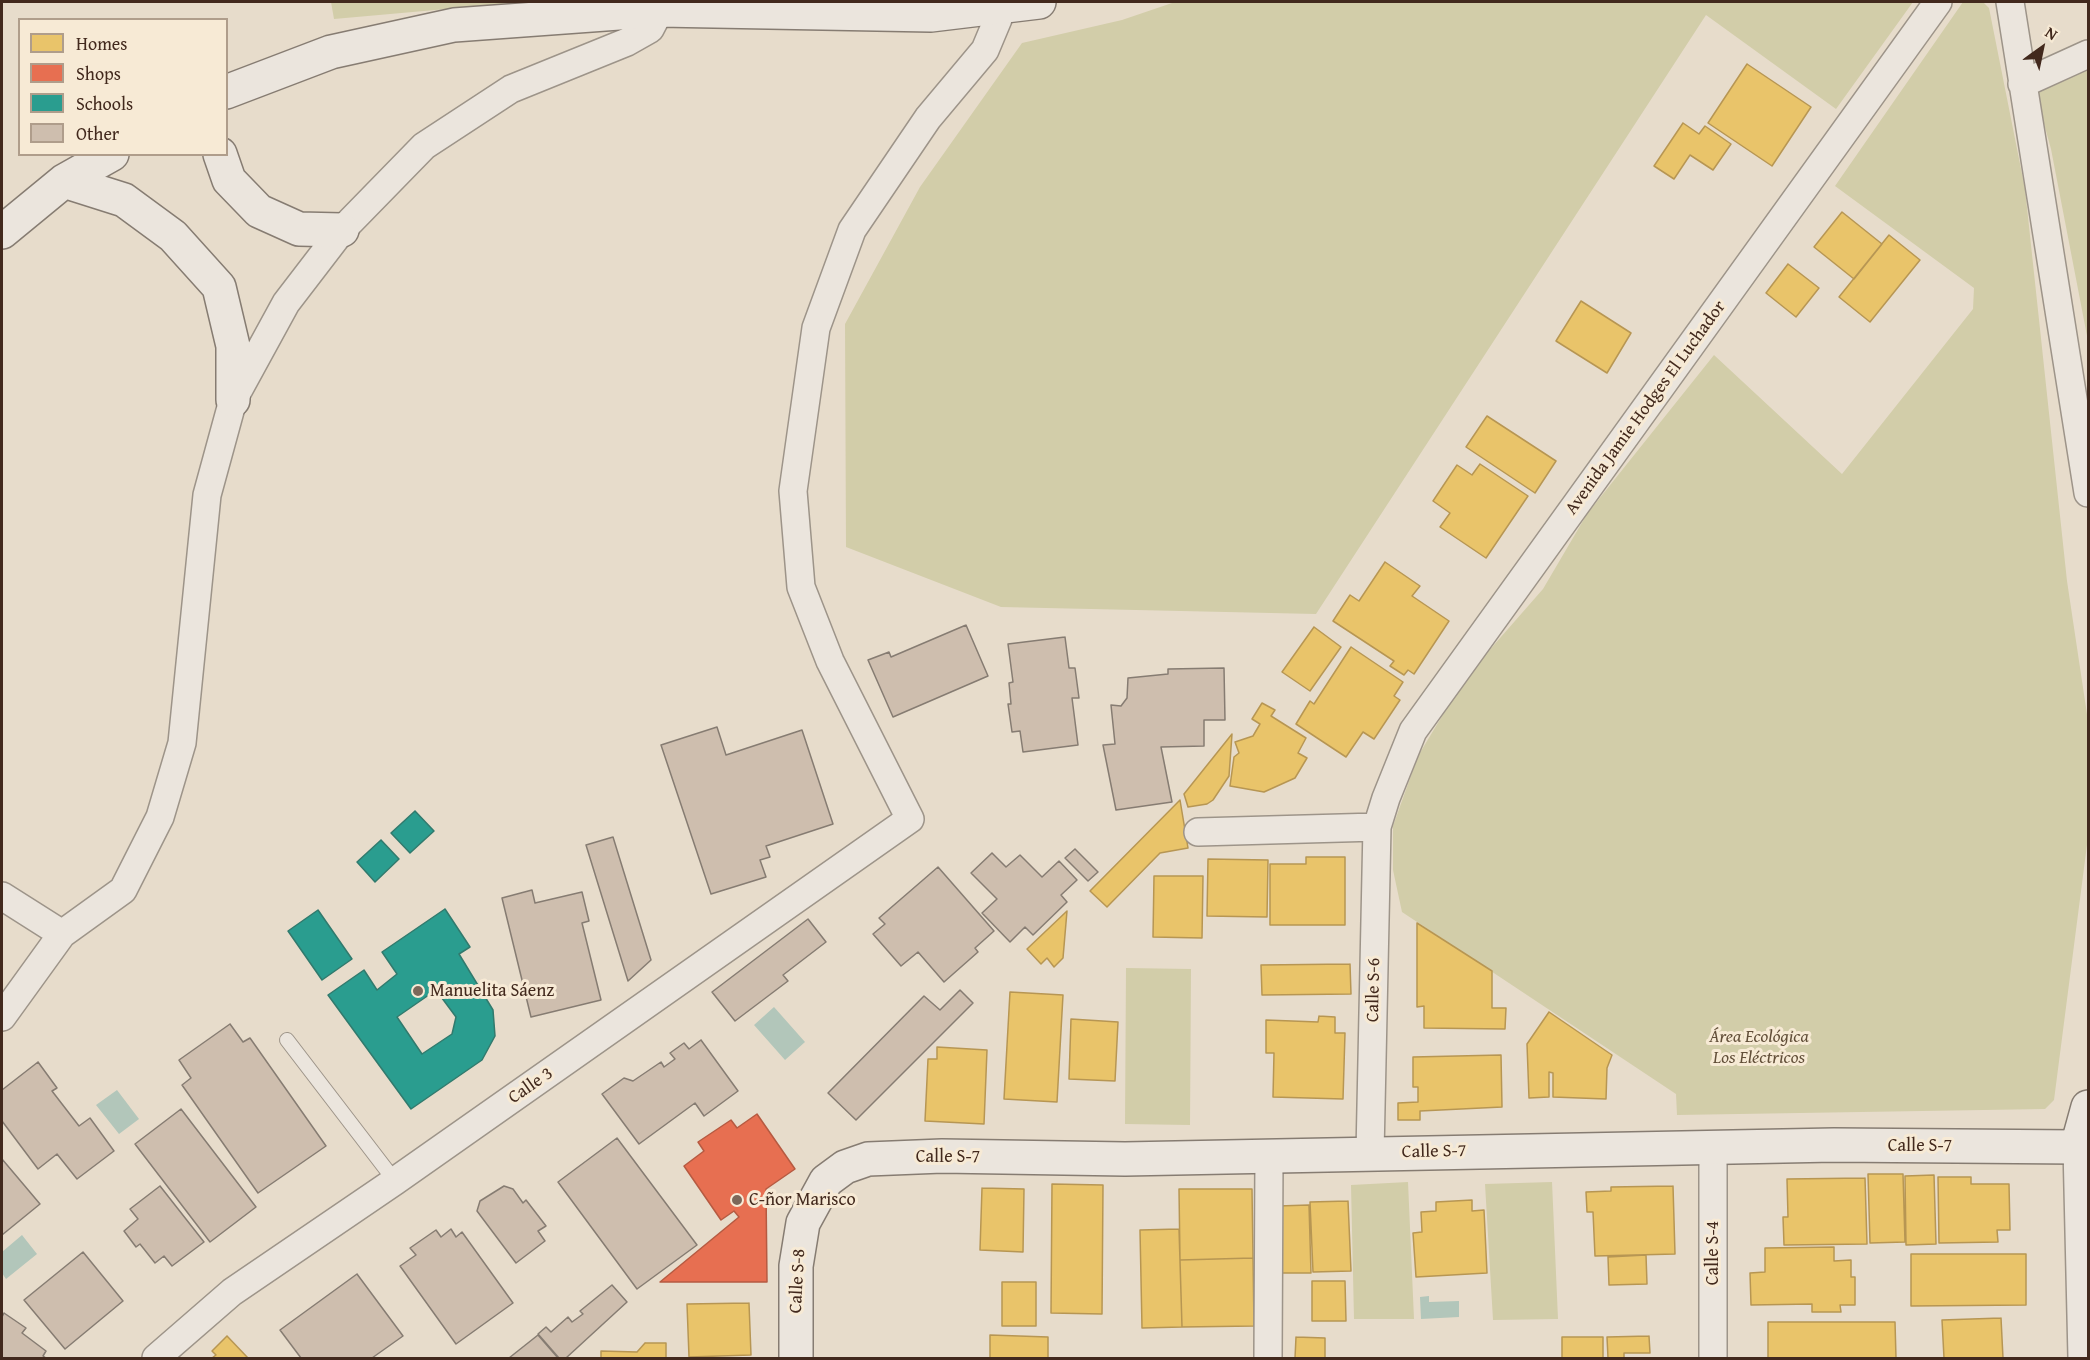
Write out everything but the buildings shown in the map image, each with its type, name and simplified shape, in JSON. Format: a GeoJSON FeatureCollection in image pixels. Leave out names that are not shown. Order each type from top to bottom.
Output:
{"type":"FeatureCollection","features":[{"type":"Feature","properties":{"kind":"street"},"geometry":{"type":"LineString","coordinates":[[228,91],[331,52],[454,25],[660,10],[931,15],[1039,2]]}},
{"type":"Feature","properties":{"kind":"street","name":"Avenida Jamie Hodges El Luchador"},"geometry":{"type":"LineString","coordinates":[[1377,827],[1413,731],[1938,2]]}},
{"type":"Feature","properties":{"kind":"street"},"geometry":{"type":"LineString","coordinates":[[2010,2],[2088,494]]}},
{"type":"Feature","properties":{"kind":"street","name":"Calle 3"},"geometry":{"type":"LineString","coordinates":[[156,1359],[232,1292],[395,1181],[910,819],[830,661],[801,587],[793,491],[816,328],[852,230],[927,118],[985,50],[998,20],[999,6]]}},
{"type":"Feature","properties":{"kind":"street"},"geometry":{"type":"LineString","coordinates":[[2,1017],[62,934],[123,890],[160,817],[182,743],[207,495],[234,400],[286,303],[342,230],[424,146],[511,89],[627,42],[650,29],[660,10]]}},
{"type":"Feature","properties":{"kind":"street"},"geometry":{"type":"LineString","coordinates":[[2022,84],[2088,54]]}},
{"type":"Feature","properties":{"kind":"street"},"geometry":{"type":"LineString","coordinates":[[2,232],[64,181],[108,156]]}},
{"type":"Feature","properties":{"kind":"street"},"geometry":{"type":"LineString","coordinates":[[221,156],[229,180],[259,211],[299,229],[342,230]]}},
{"type":"Feature","properties":{"kind":"street"},"geometry":{"type":"LineString","coordinates":[[64,181],[124,200],[174,236],[219,287],[234,346],[234,400]]}},
{"type":"Feature","properties":{"kind":"street"},"geometry":{"type":"LineString","coordinates":[[1198,832],[1377,827]]}},
{"type":"Feature","properties":{"kind":"street","name":"Calle S-6"},"geometry":{"type":"LineString","coordinates":[[1370,1153],[1377,827]]}},
{"type":"Feature","properties":{"kind":"street"},"geometry":{"type":"LineString","coordinates":[[2,896],[62,934]]}},
{"type":"Feature","properties":{"kind":"street"},"geometry":{"type":"LineString","coordinates":[[2082,1359],[2077,1147],[2088,1107]]}},
{"type":"Feature","properties":{"kind":"street","name":"Calle S-7"},"geometry":{"type":"LineString","coordinates":[[811,1205],[826,1181],[845,1167],[868,1159],[1269,1156],[1713,1148],[2077,1147]]}},
{"type":"Feature","properties":{"kind":"street","name":"Calle S-4"},"geometry":{"type":"LineString","coordinates":[[1713,1148],[1713,1359]]}},
{"type":"Feature","properties":{"kind":"street"},"geometry":{"type":"LineString","coordinates":[[1268,1359],[1269,1156]]}},
{"type":"Feature","properties":{"kind":"street","name":"Calle S-8"},"geometry":{"type":"LineString","coordinates":[[796,1359],[796,1266],[803,1223],[811,1205]]}},
{"type":"Feature","properties":{"kind":"lane"},"geometry":{"type":"LineString","coordinates":[[287,1040],[395,1181]]}},
{"type":"Feature","properties":{"kind":"green space"},"geometry":{"type":"Polygon","coordinates":[[[331,2],[525,2],[334,19],[331,2]]]}},
{"type":"Feature","properties":{"kind":"green space"},"geometry":{"type":"Polygon","coordinates":[[[1175,2],[1913,2],[1836,109],[1706,15],[1316,614],[1001,607],[846,547],[845,324],[920,187],[1022,43],[1122,20],[1175,2]]]}},
{"type":"Feature","properties":{"kind":"green space","name":"Área Ecológica Los Eléctricos"},"geometry":{"type":"Polygon","coordinates":[[[1963,2],[1983,2],[1989,8],[2025,189],[2067,581],[2088,721],[2088,837],[2054,1100],[2045,1109],[1677,1115],[1676,1094],[1402,912],[1393,870],[1393,826],[1418,756],[1465,678],[1543,589],[1587,514],[1714,355],[1842,474],[1973,309],[1974,288],[1835,186],[1963,2]]]}},
{"type":"Feature","properties":{"kind":"green space"},"geometry":{"type":"Polygon","coordinates":[[[2088,69],[2088,341],[2051,149],[2035,91],[2088,69]]]}},
{"type":"Feature","properties":{"kind":"green space"},"geometry":{"type":"Polygon","coordinates":[[[1126,968],[1191,969],[1190,1125],[1125,1124],[1126,968]]]}},
{"type":"Feature","properties":{"kind":"green space"},"geometry":{"type":"Polygon","coordinates":[[[1408,1182],[1414,1319],[1354,1319],[1351,1185],[1408,1182]]]}},
{"type":"Feature","properties":{"kind":"green space"},"geometry":{"type":"Polygon","coordinates":[[[1552,1182],[1558,1319],[1493,1320],[1485,1184],[1552,1182]]]}},
{"type":"Feature","properties":{"kind":"shaded area"},"geometry":{"type":"Polygon","coordinates":[[[774,1007],[805,1042],[785,1060],[754,1025],[774,1007]]]}},
{"type":"Feature","properties":{"kind":"shaded area"},"geometry":{"type":"Polygon","coordinates":[[[117,1090],[139,1119],[119,1134],[96,1105],[117,1090]]]}},
{"type":"Feature","properties":{"kind":"shaded area"},"geometry":{"type":"Polygon","coordinates":[[[22,1235],[37,1254],[6,1279],[2,1273],[2,1252],[22,1235]]]}},
{"type":"Feature","properties":{"kind":"shaded area"},"geometry":{"type":"Polygon","coordinates":[[[1429,1296],[1429,1302],[1459,1301],[1459,1317],[1421,1319],[1420,1297],[1429,1296]]]}},
{"type":"Feature","properties":{"kind":"place","name":"Manuelita Sáenz"},"geometry":{"type":"Point","coordinates":[418,991]}},
{"type":"Feature","properties":{"kind":"place","name":"C-ñor Marisco"},"geometry":{"type":"Point","coordinates":[737,1200]}}]}
